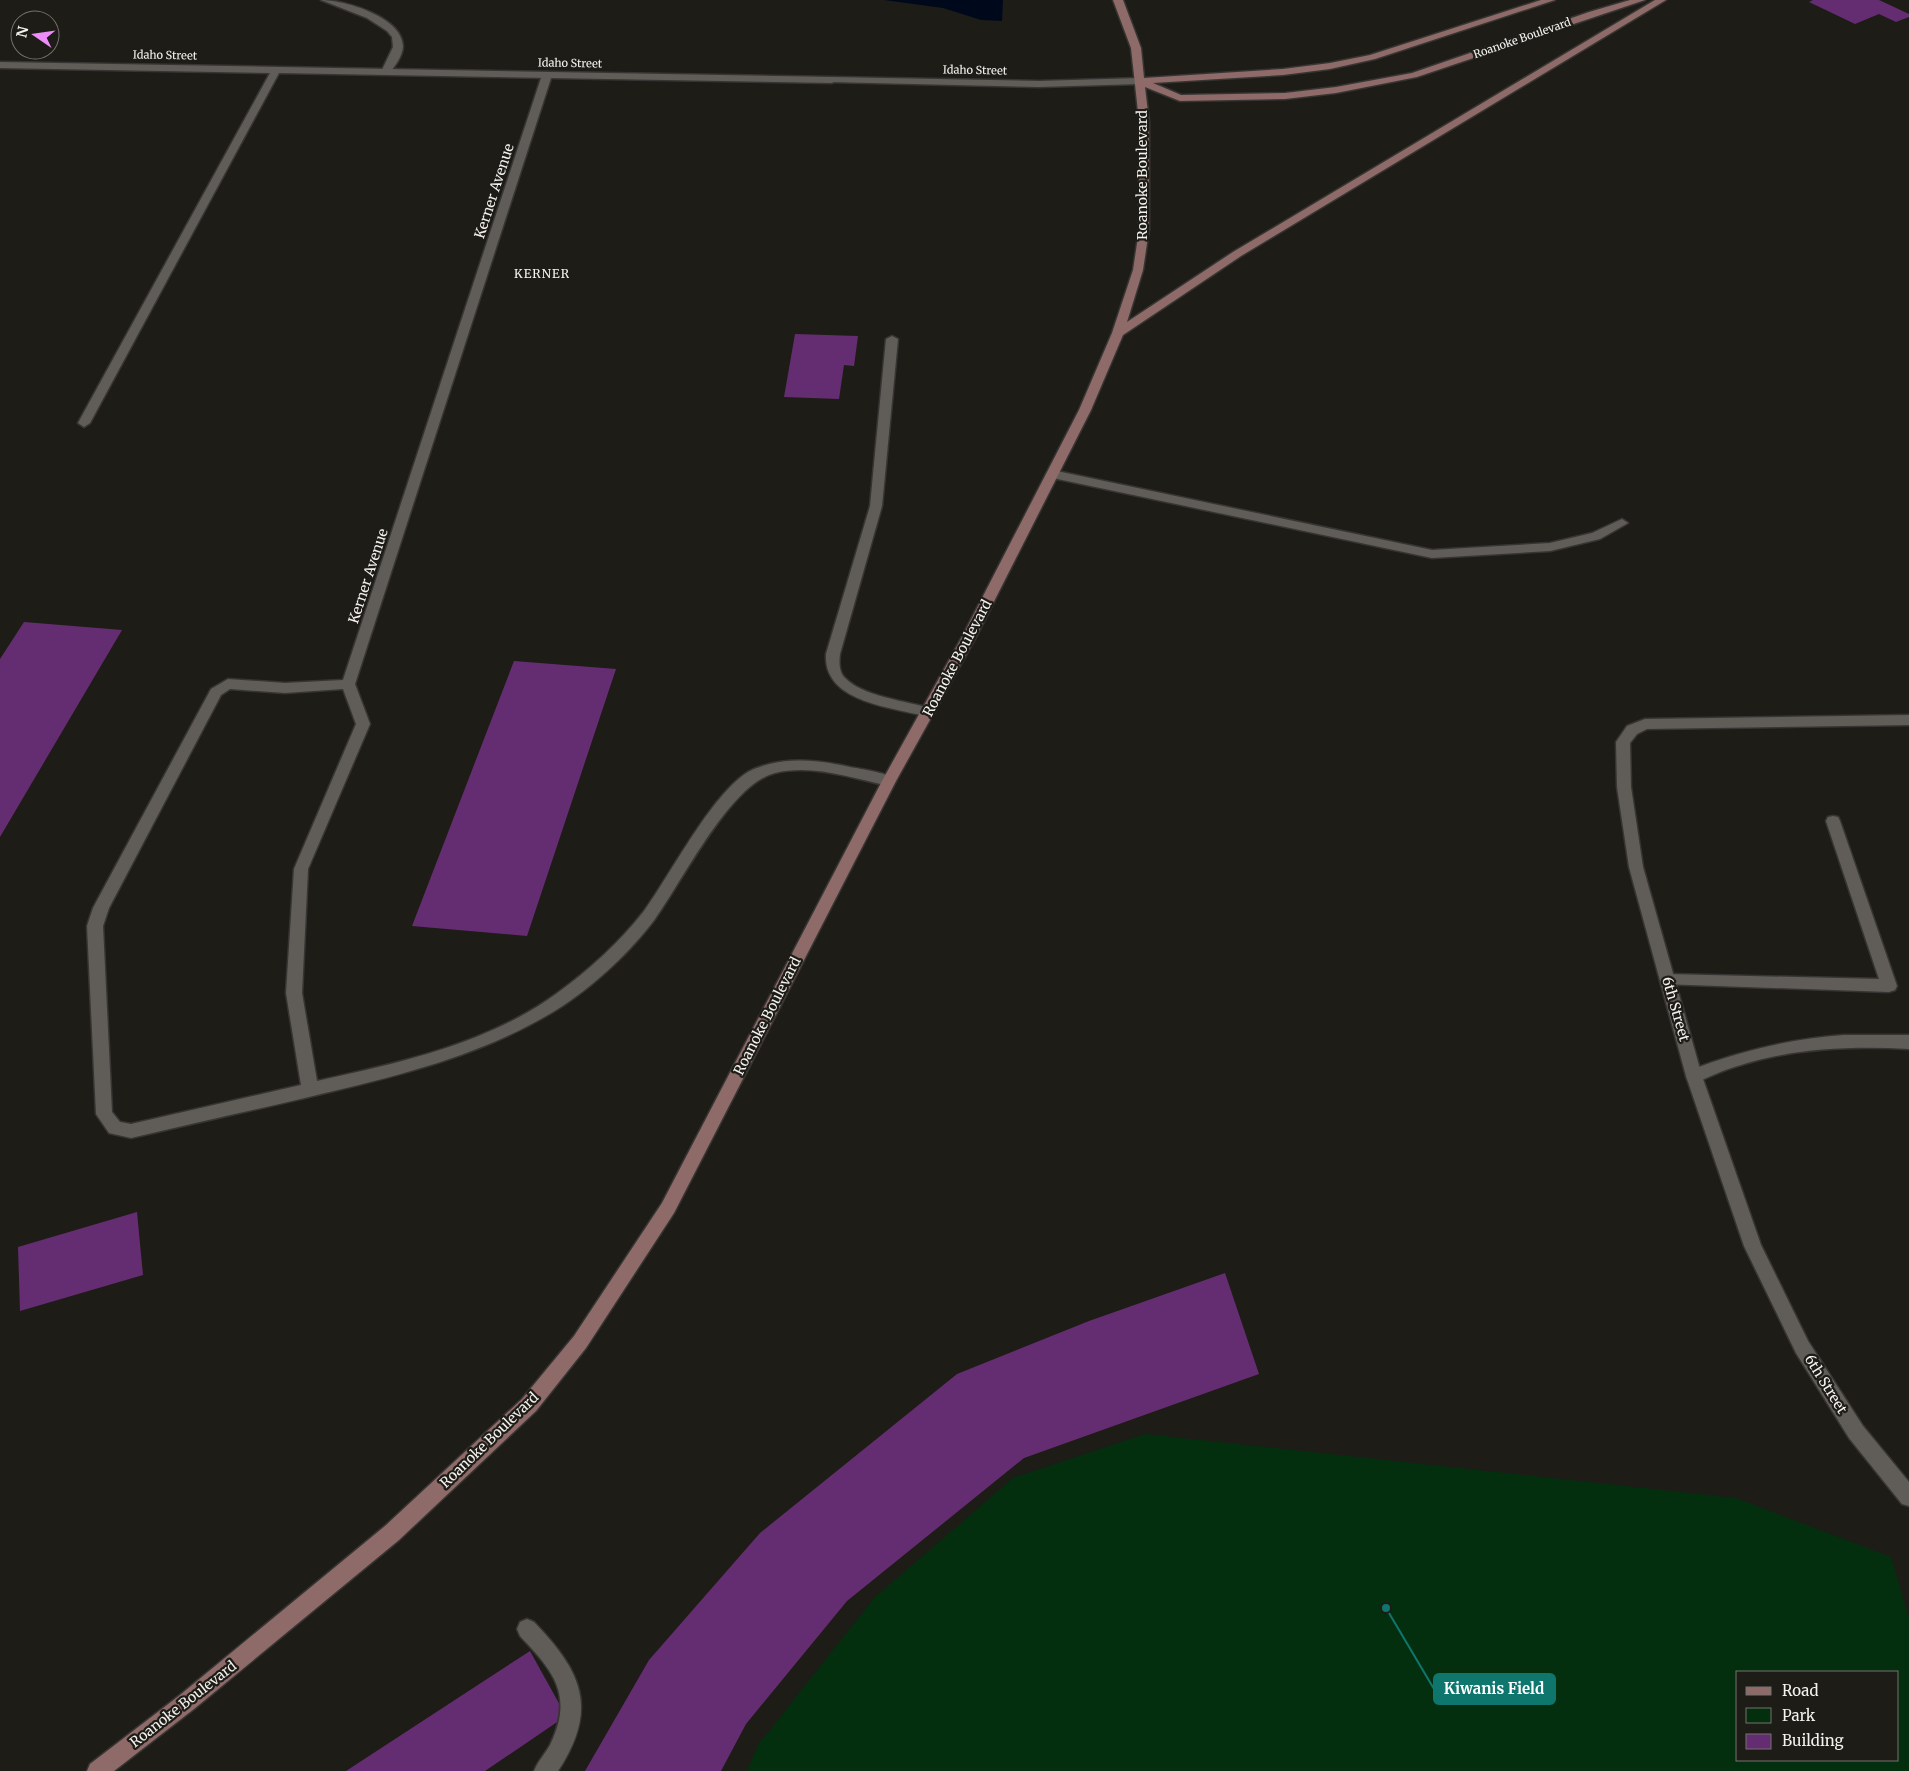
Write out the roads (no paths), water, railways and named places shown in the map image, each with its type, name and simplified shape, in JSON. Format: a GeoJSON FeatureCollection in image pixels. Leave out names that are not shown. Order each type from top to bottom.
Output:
{"type":"FeatureCollection","features":[{"type":"Feature","properties":{"kind":"main road"},"geometry":{"type":"LineString","coordinates":[[1118,0],[1136,48],[1140,81]]}},
{"type":"Feature","properties":{"kind":"main road","name":"Roanoke Boulevard"},"geometry":{"type":"LineString","coordinates":[[1140,81],[1283,72],[1338,64],[1372,57],[1420,43],[1550,0]]}},
{"type":"Feature","properties":{"kind":"main road","name":"Roanoke Boulevard"},"geometry":{"type":"LineString","coordinates":[[1140,81],[1180,98],[1285,96],[1360,86],[1414,75],[1592,14],[1640,0]]}},
{"type":"Feature","properties":{"kind":"main road"},"geometry":{"type":"LineString","coordinates":[[1118,333],[1237,254],[1661,0]]}},
{"type":"Feature","properties":{"kind":"main road","name":"Roanoke Boulevard"},"geometry":{"type":"LineString","coordinates":[[97,1771],[187,1702],[392,1533],[529,1405],[580,1342],[668,1208],[889,780],[970,635],[1085,410],[1118,333],[1138,270],[1144,230],[1144,121],[1140,81]]}},
{"type":"Feature","properties":{"kind":"street"},"geometry":{"type":"LineString","coordinates":[[326,0],[371,16],[390,26],[397,36],[398,48],[386,72]]}},
{"type":"Feature","properties":{"kind":"street","name":"Idaho Street"},"geometry":{"type":"LineString","coordinates":[[0,65],[1039,84],[1140,81]]}},
{"type":"Feature","properties":{"kind":"street"},"geometry":{"type":"LineString","coordinates":[[84,423],[276,70]]}},
{"type":"Feature","properties":{"kind":"street","name":"Kerner Avenue"},"geometry":{"type":"LineString","coordinates":[[348,684],[547,75]]}},
{"type":"Feature","properties":{"kind":"street"},"geometry":{"type":"LineString","coordinates":[[892,339],[881,472],[876,506],[833,654],[832,664],[839,680],[856,692],[928,712]]}},
{"type":"Feature","properties":{"kind":"street"},"geometry":{"type":"LineString","coordinates":[[1052,474],[1432,554],[1550,547],[1596,536],[1622,524]]}},
{"type":"Feature","properties":{"kind":"street"},"geometry":{"type":"LineString","coordinates":[[310,1090],[294,993],[301,869],[363,724],[348,684],[285,688],[228,684],[216,692],[101,908],[95,926],[104,1114],[114,1128],[131,1131],[415,1066],[489,1039],[555,1002],[590,976],[648,916],[725,803],[755,774],[778,766],[810,764],[889,780]]}},
{"type":"Feature","properties":{"kind":"street","name":"6th Street"},"geometry":{"type":"LineString","coordinates":[[1909,720],[1645,724],[1632,730],[1623,742],[1624,787],[1636,867],[1694,1076],[1753,1246],[1802,1347],[1856,1432],[1909,1497]]}},
{"type":"Feature","properties":{"kind":"street"},"geometry":{"type":"LineString","coordinates":[[1668,980],[1889,986],[1833,821]]}},
{"type":"Feature","properties":{"kind":"street"},"geometry":{"type":"LineString","coordinates":[[1694,1076],[1738,1059],[1792,1046],[1878,1040],[1909,1042]]}},
{"type":"Feature","properties":{"kind":"street"},"geometry":{"type":"LineString","coordinates":[[527,1629],[558,1662],[572,1695],[569,1727],[550,1766],[544,1771]]}},
{"type":"Feature","properties":{"kind":"water"},"geometry":{"type":"Polygon","coordinates":[[[884,0],[1003,0],[1002,21],[981,20],[943,8],[884,0]]]}},
{"type":"Feature","properties":{"kind":"place","name":"Kiwanis Field"},"geometry":{"type":"Point","coordinates":[1386,1608]}},
{"type":"Feature","properties":{"kind":"district","name":"KERNER"},"geometry":{"type":"Point","coordinates":[542,273]}}]}
